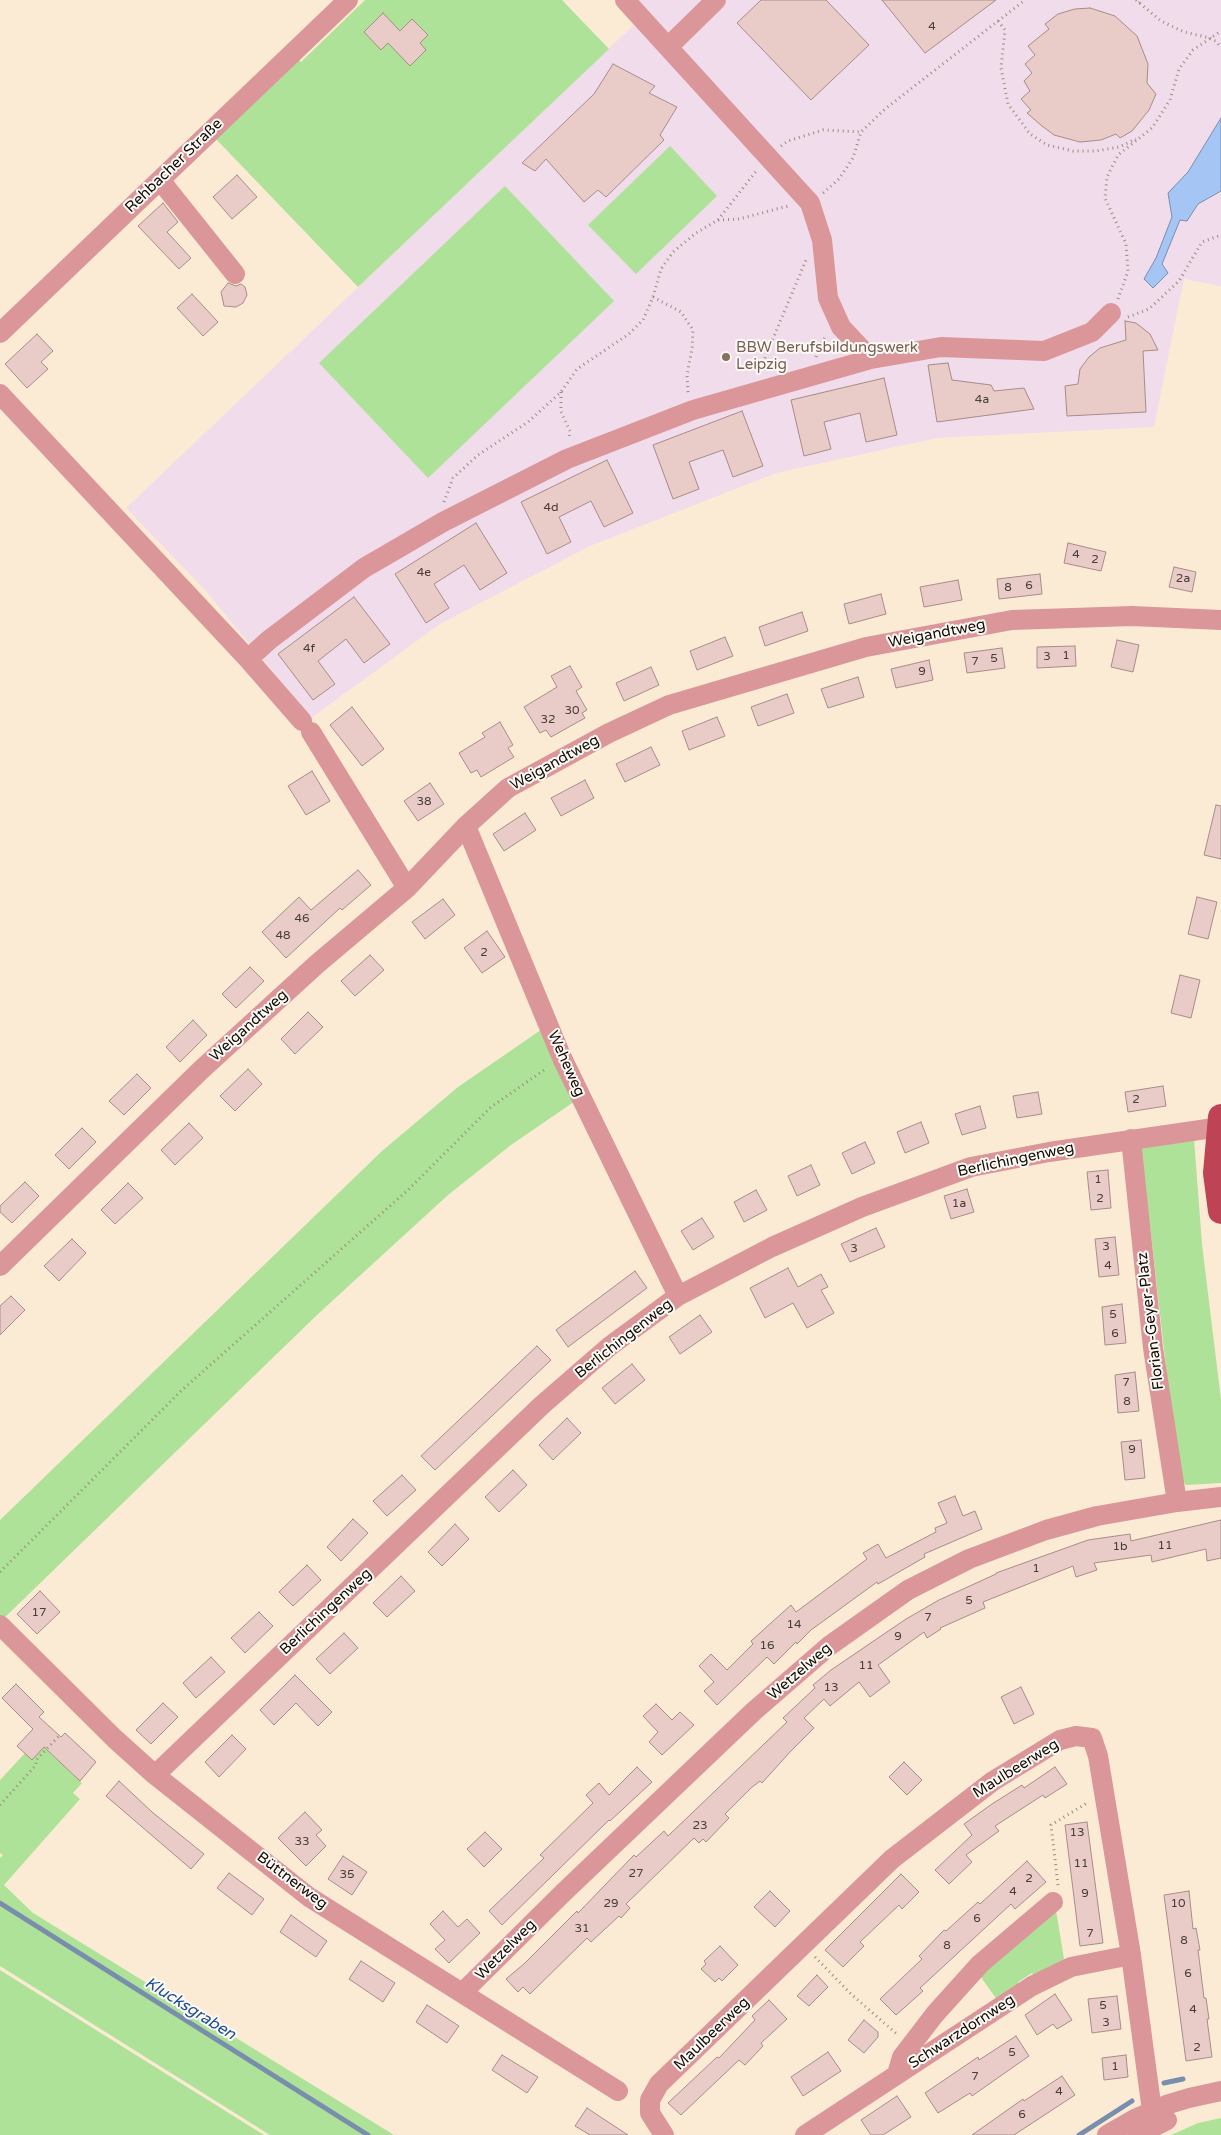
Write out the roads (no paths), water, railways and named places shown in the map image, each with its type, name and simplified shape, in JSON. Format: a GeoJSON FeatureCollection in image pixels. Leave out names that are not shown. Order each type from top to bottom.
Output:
{"type":"FeatureCollection","features":[{"type":"Feature","properties":{"kind":"main road"},"geometry":{"type":"LineString","coordinates":[[1220,1124],[1216,1173],[1221,1211]]}},
{"type":"Feature","properties":{"kind":"street","name":"Rehbacher Straße"},"geometry":{"type":"LineString","coordinates":[[0,333],[348,0]]}},
{"type":"Feature","properties":{"kind":"street"},"geometry":{"type":"LineString","coordinates":[[625,0],[669,46],[810,203],[822,240],[828,298],[840,324],[871,359]]}},
{"type":"Feature","properties":{"kind":"street"},"geometry":{"type":"LineString","coordinates":[[669,46],[716,0]]}},
{"type":"Feature","properties":{"kind":"street"},"geometry":{"type":"LineString","coordinates":[[160,180],[235,274]]}},
{"type":"Feature","properties":{"kind":"street"},"geometry":{"type":"LineString","coordinates":[[248,659],[269,640],[364,568],[443,522],[567,459],[693,410],[871,359],[941,347],[1044,351],[1092,332],[1118,315]]}},
{"type":"Feature","properties":{"kind":"street"},"geometry":{"type":"LineString","coordinates":[[0,394],[248,659],[306,726],[407,888]]}},
{"type":"Feature","properties":{"kind":"street","name":"Weigandtweg"},"geometry":{"type":"LineString","coordinates":[[0,1266],[201,1070],[317,964],[407,888],[466,826],[508,788],[609,733],[669,705],[866,647],[1012,620],[1132,616],[1221,620]]}},
{"type":"Feature","properties":{"kind":"street","name":"Weheweg"},"geometry":{"type":"LineString","coordinates":[[466,826],[562,1058],[678,1296]]}},
{"type":"Feature","properties":{"kind":"street","name":"Berlichingenweg"},"geometry":{"type":"LineString","coordinates":[[155,1775],[542,1405],[610,1346],[678,1296],[772,1247],[862,1206],[971,1167],[1049,1152],[1220,1124]]}},
{"type":"Feature","properties":{"kind":"street","name":"Florian-Geyer-Platz"},"geometry":{"type":"LineString","coordinates":[[1131,1139],[1153,1348],[1177,1502]]}},
{"type":"Feature","properties":{"kind":"street","name":"Wetzelweg"},"geometry":{"type":"LineString","coordinates":[[464,1992],[564,1892],[754,1711],[828,1646],[908,1590],[969,1559],[1046,1530],[1097,1516],[1177,1502],[1221,1497]]}},
{"type":"Feature","properties":{"kind":"street","name":"Büttnerweg"},"geometry":{"type":"LineString","coordinates":[[0,1625],[76,1702],[155,1775],[310,1897],[464,1992],[618,2091]]}},
{"type":"Feature","properties":{"kind":"street","name":"Maulbeerweg"},"geometry":{"type":"LineString","coordinates":[[664,2135],[650,2113],[650,2100],[660,2084],[892,1859],[992,1781],[1060,1740],[1076,1736],[1092,1738],[1098,1756],[1131,1955],[1154,2118]]}},
{"type":"Feature","properties":{"kind":"street"},"geometry":{"type":"LineString","coordinates":[[897,2074],[902,2057],[936,2014],[980,1964],[1054,1902]]}},
{"type":"Feature","properties":{"kind":"street","name":"Schwarzdornweg"},"geometry":{"type":"LineString","coordinates":[[805,2135],[1032,1986],[1071,1966],[1131,1955]]}},
{"type":"Feature","properties":{"kind":"street"},"geometry":{"type":"LineString","coordinates":[[1138,2135],[1154,2118],[1189,2098],[1221,2091]]}},
{"type":"Feature","properties":{"kind":"street"},"geometry":{"type":"LineString","coordinates":[[1107,2135],[1154,2118],[1186,2112],[1221,2102]]}},
{"type":"Feature","properties":{"kind":"water"},"geometry":{"type":"Polygon","coordinates":[[[1221,118],[1221,191],[1198,204],[1187,221],[1180,220],[1162,264],[1168,273],[1153,288],[1144,279],[1156,258],[1172,217],[1168,193],[1188,172],[1221,118]]]}},
{"type":"Feature","properties":{"kind":"waterway","name":"Klucksgraben"},"geometry":{"type":"LineString","coordinates":[[0,1903],[368,2135]]}},
{"type":"Feature","properties":{"kind":"waterway","name":"Klucksgraben"},"geometry":{"type":"LineString","coordinates":[[1164,2083],[1183,2079]]}},
{"type":"Feature","properties":{"kind":"waterway","name":"Klucksgraben"},"geometry":{"type":"LineString","coordinates":[[1079,2135],[1132,2101]]}},
{"type":"Feature","properties":{"kind":"place","name":"BBW Berufsbildungswerk Leipzig"},"geometry":{"type":"Point","coordinates":[726,357]}}]}
